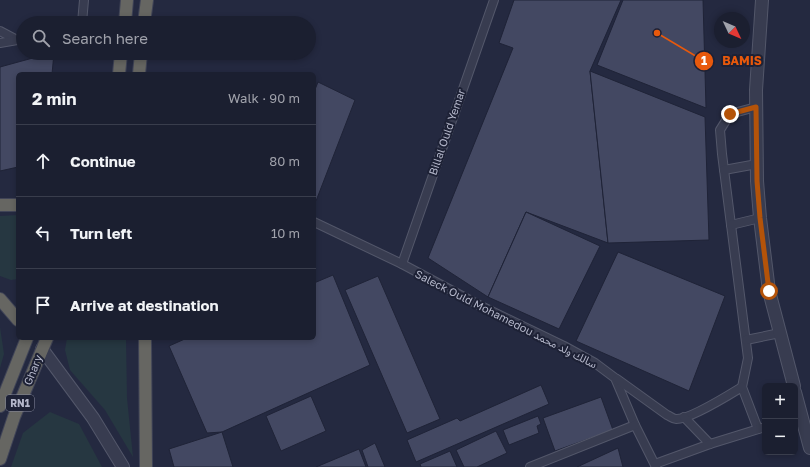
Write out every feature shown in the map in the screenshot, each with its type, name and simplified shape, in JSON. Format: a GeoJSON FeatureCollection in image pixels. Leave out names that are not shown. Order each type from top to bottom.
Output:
{"type":"FeatureCollection","features":[{"type":"Feature","properties":{"kind":"highway"},"geometry":{"type":"LineString","coordinates":[[126,16],[128,0]]}},
{"type":"Feature","properties":{"kind":"highway"},"geometry":{"type":"LineString","coordinates":[[145,16],[147,0]]}},
{"type":"Feature","properties":{"kind":"highway"},"geometry":{"type":"LineString","coordinates":[[119,72],[120,60]]}},
{"type":"Feature","properties":{"kind":"highway"},"geometry":{"type":"LineString","coordinates":[[139,72],[140,60]]}},
{"type":"Feature","properties":{"kind":"highway"},"geometry":{"type":"LineString","coordinates":[[0,205],[16,205]]}},
{"type":"Feature","properties":{"kind":"highway"},"geometry":{"type":"LineString","coordinates":[[0,299],[16,318]]}},
{"type":"Feature","properties":{"kind":"highway","name":"Ghary"},"geometry":{"type":"LineString","coordinates":[[0,406],[26,340]]}},
{"type":"Feature","properties":{"kind":"highway"},"geometry":{"type":"LineString","coordinates":[[145,340],[146,467]]}},
{"type":"Feature","properties":{"kind":"highway","name":"Ghary"},"geometry":{"type":"LineString","coordinates":[[0,459],[14,417],[44,343]]}},
{"type":"Feature","properties":{"kind":"street"},"geometry":{"type":"LineString","coordinates":[[762,0],[756,90],[757,164],[760,218],[769,291],[793,383]]}},
{"type":"Feature","properties":{"kind":"street"},"geometry":{"type":"LineString","coordinates":[[44,343],[123,467]]}},
{"type":"Feature","properties":{"kind":"street"},"geometry":{"type":"LineString","coordinates":[[798,417],[810,448]]}},
{"type":"Feature","properties":{"kind":"lane"},"geometry":{"type":"LineString","coordinates":[[83,16],[84,0]]}},
{"type":"Feature","properties":{"kind":"lane","name":"Billal Ould Yemar"},"geometry":{"type":"LineString","coordinates":[[402,264],[494,0]]}},
{"type":"Feature","properties":{"kind":"lane"},"geometry":{"type":"LineString","coordinates":[[0,31],[16,38]]}},
{"type":"Feature","properties":{"kind":"lane"},"geometry":{"type":"LineString","coordinates":[[0,43],[16,41]]}},
{"type":"Feature","properties":{"kind":"lane"},"geometry":{"type":"LineString","coordinates":[[615,378],[635,425],[656,466],[710,444],[761,428],[742,387],[748,358],[720,130],[730,114],[756,107]]}},
{"type":"Feature","properties":{"kind":"lane"},"geometry":{"type":"LineString","coordinates":[[724,170],[757,164]]}},
{"type":"Feature","properties":{"kind":"lane"},"geometry":{"type":"LineString","coordinates":[[731,225],[760,218]]}},
{"type":"Feature","properties":{"kind":"lane","name":"Saleck Ould Mohamedou سالك ولد محمد"},"geometry":{"type":"LineString","coordinates":[[316,223],[402,264],[479,305],[595,363],[667,415],[676,419],[684,418]]}},
{"type":"Feature","properties":{"kind":"lane"},"geometry":{"type":"LineString","coordinates":[[746,340],[780,333]]}},
{"type":"Feature","properties":{"kind":"lane"},"geometry":{"type":"LineString","coordinates":[[710,444],[684,418],[703,410],[742,387]]}},
{"type":"Feature","properties":{"kind":"lane"},"geometry":{"type":"LineString","coordinates":[[530,467],[635,425]]}},
{"type":"Feature","properties":{"kind":"shaded area"},"geometry":{"type":"Polygon","coordinates":[[[16,215],[16,279],[11,280],[0,276],[0,216],[16,215]]]}},
{"type":"Feature","properties":{"kind":"shaded area"},"geometry":{"type":"Polygon","coordinates":[[[0,327],[4,354],[0,368],[0,327]]]}},
{"type":"Feature","properties":{"kind":"shaded area"},"geometry":{"type":"Polygon","coordinates":[[[67,340],[126,340],[127,398],[133,457],[105,410],[70,370],[65,350],[67,340]]]}},
{"type":"Feature","properties":{"kind":"shaded area"},"geometry":{"type":"Polygon","coordinates":[[[50,412],[79,424],[102,467],[11,467],[23,433],[50,412]]]}},
{"type":"Feature","properties":{"kind":"building"},"geometry":{"type":"Polygon","coordinates":[[[514,0],[621,0],[590,71],[608,243],[526,212],[488,297],[428,258],[513,48],[499,43],[514,0]]]}},
{"type":"Feature","properties":{"kind":"building"},"geometry":{"type":"Polygon","coordinates":[[[623,0],[703,0],[706,108],[597,65],[623,0]]]}},
{"type":"Feature","properties":{"kind":"building"},"geometry":{"type":"Polygon","coordinates":[[[26,60],[53,60],[52,72],[16,72],[16,167],[0,171],[0,67],[26,60]]]}},
{"type":"Feature","properties":{"kind":"building"},"geometry":{"type":"Polygon","coordinates":[[[590,71],[705,117],[709,240],[608,243],[590,71]]]}},
{"type":"Feature","properties":{"kind":"building"},"geometry":{"type":"Polygon","coordinates":[[[318,82],[355,100],[316,201],[316,87],[318,82]]]}},
{"type":"Feature","properties":{"kind":"building"},"geometry":{"type":"Polygon","coordinates":[[[526,212],[600,246],[559,329],[488,297],[526,212]]]}},
{"type":"Feature","properties":{"kind":"building"},"geometry":{"type":"Polygon","coordinates":[[[618,252],[725,296],[689,391],[576,341],[618,252]]]}},
{"type":"Feature","properties":{"kind":"building"},"geometry":{"type":"Polygon","coordinates":[[[333,275],[370,365],[222,432],[207,433],[169,346],[182,340],[316,340],[316,282],[333,275]]]}},
{"type":"Feature","properties":{"kind":"building"},"geometry":{"type":"Polygon","coordinates":[[[378,276],[440,419],[407,433],[345,290],[378,276]]]}},
{"type":"Feature","properties":{"kind":"building"},"geometry":{"type":"Polygon","coordinates":[[[541,385],[549,404],[416,462],[407,440],[457,418],[460,421],[541,385]]]}},
{"type":"Feature","properties":{"kind":"building"},"geometry":{"type":"Polygon","coordinates":[[[311,396],[326,431],[281,451],[266,416],[311,396]]]}},
{"type":"Feature","properties":{"kind":"building"},"geometry":{"type":"Polygon","coordinates":[[[601,397],[613,430],[555,451],[543,418],[601,397]]]}},
{"type":"Feature","properties":{"kind":"building"},"geometry":{"type":"Polygon","coordinates":[[[538,416],[541,424],[537,426],[539,433],[509,445],[503,430],[538,416]]]}},
{"type":"Feature","properties":{"kind":"building"},"geometry":{"type":"Polygon","coordinates":[[[496,431],[507,453],[477,467],[464,467],[456,450],[496,431]]]}},
{"type":"Feature","properties":{"kind":"building"},"geometry":{"type":"Polygon","coordinates":[[[222,432],[233,467],[174,467],[169,449],[222,432]]]}},
{"type":"Feature","properties":{"kind":"building"},"geometry":{"type":"Polygon","coordinates":[[[375,443],[385,467],[368,467],[362,450],[375,443]]]}},
{"type":"Feature","properties":{"kind":"building"},"geometry":{"type":"Polygon","coordinates":[[[618,448],[623,467],[577,467],[618,448]]]}},
{"type":"Feature","properties":{"kind":"building"},"geometry":{"type":"Polygon","coordinates":[[[359,449],[366,467],[316,467],[359,449]]]}},
{"type":"Feature","properties":{"kind":"building"},"geometry":{"type":"Polygon","coordinates":[[[450,451],[457,467],[421,467],[420,464],[450,451]]]}},
{"type":"Feature","properties":{"kind":"place","name":"BAMIS"},"geometry":{"type":"Point","coordinates":[657,33]}},
{"type":"Feature","properties":{"kind":"route"},"geometry":{"type":"LineString","coordinates":[[730,114],[756,107],[757,181],[769,291]]}}]}
